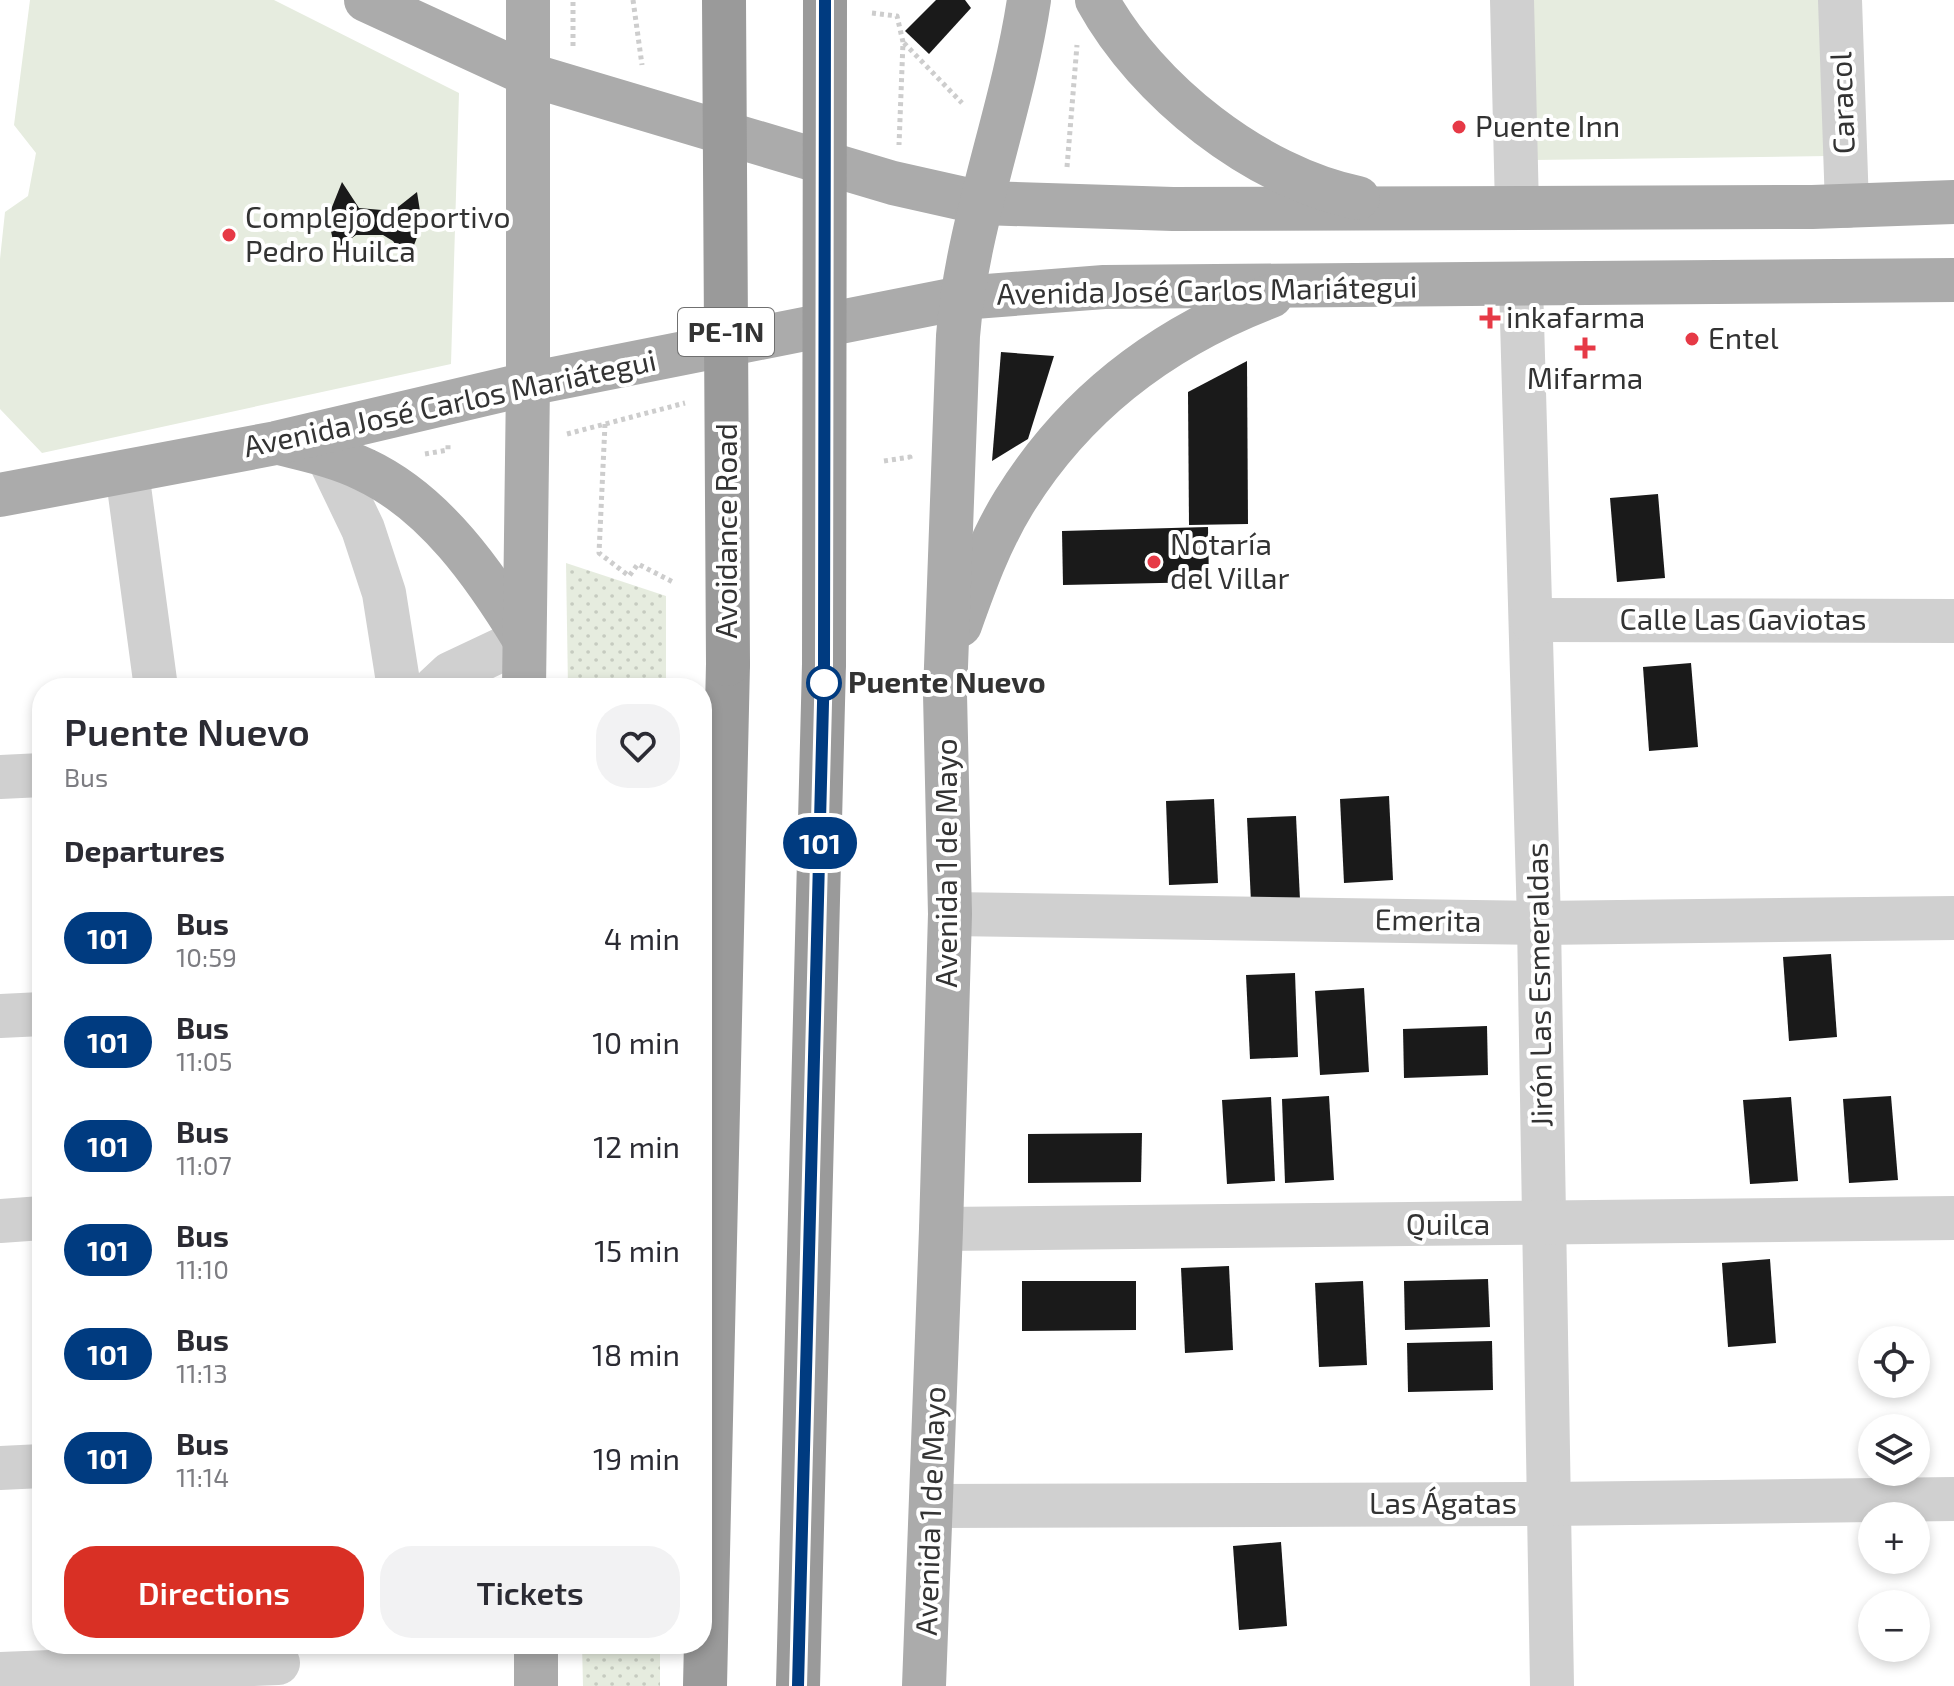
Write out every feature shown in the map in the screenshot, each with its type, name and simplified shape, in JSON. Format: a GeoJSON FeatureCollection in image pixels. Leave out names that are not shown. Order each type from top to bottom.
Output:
{"type":"FeatureCollection","features":[{"type":"Feature","properties":{"kind":"highway","name":"Avoidance Road"},"geometry":{"type":"LineString","coordinates":[[712,1375],[728,664],[724,0]]}},
{"type":"Feature","properties":{"kind":"highway"},"geometry":{"type":"LineString","coordinates":[[798,1686],[824,664],[825,0]]}},
{"type":"Feature","properties":{"kind":"highway","name":"Avoidance Road"},"geometry":{"type":"LineString","coordinates":[[705,1686],[706,1654]]}},
{"type":"Feature","properties":{"kind":"main road"},"geometry":{"type":"LineString","coordinates":[[366,0],[527,74],[893,183],[982,203],[1173,209],[1411,209],[1847,206],[1954,202]]}},
{"type":"Feature","properties":{"kind":"main road"},"geometry":{"type":"LineString","coordinates":[[524,678],[528,0]]}},
{"type":"Feature","properties":{"kind":"main road","name":"Avenida 1 de Mayo"},"geometry":{"type":"LineString","coordinates":[[924,1686],[950,914],[945,694],[961,298],[982,203],[1012,93],[1029,0]]}},
{"type":"Feature","properties":{"kind":"main road"},"geometry":{"type":"LineString","coordinates":[[1088,16],[1131,50],[1162,85],[1197,117],[1235,145],[1290,174],[1335,191],[1411,209]]}},
{"type":"Feature","properties":{"kind":"main road","name":"Avenida José Carlos Mariátegui"},"geometry":{"type":"LineString","coordinates":[[0,495],[276,443],[528,384],[961,298],[1104,287],[1954,280]]}},
{"type":"Feature","properties":{"kind":"main road"},"geometry":{"type":"LineString","coordinates":[[945,694],[959,627],[982,563],[1013,503],[1053,448],[1099,398],[1152,356],[1222,315],[1298,286]]}},
{"type":"Feature","properties":{"kind":"main road"},"geometry":{"type":"LineString","coordinates":[[276,443],[327,454],[368,471],[427,514],[495,591],[524,639]]}},
{"type":"Feature","properties":{"kind":"main road"},"geometry":{"type":"LineString","coordinates":[[536,1654],[536,1686]]}},
{"type":"Feature","properties":{"kind":"street"},"geometry":{"type":"LineString","coordinates":[[1512,0],[1517,208]]}},
{"type":"Feature","properties":{"kind":"street","name":"Caracol"},"geometry":{"type":"LineString","coordinates":[[1840,0],[1847,206]]}},
{"type":"Feature","properties":{"kind":"street","name":"Jirón Las Esmeraldas"},"geometry":{"type":"LineString","coordinates":[[1521,285],[1546,1224],[1552,1686]]}},
{"type":"Feature","properties":{"kind":"street"},"geometry":{"type":"LineString","coordinates":[[327,454],[363,529],[384,593],[397,678]]}},
{"type":"Feature","properties":{"kind":"street"},"geometry":{"type":"LineString","coordinates":[[127,472],[155,678]]}},
{"type":"Feature","properties":{"kind":"street","name":"Calle Las Gaviotas"},"geometry":{"type":"LineString","coordinates":[[1531,620],[1954,621]]}},
{"type":"Feature","properties":{"kind":"street"},"geometry":{"type":"LineString","coordinates":[[446,678],[524,639]]}},
{"type":"Feature","properties":{"kind":"street"},"geometry":{"type":"LineString","coordinates":[[0,777],[32,775]]}},
{"type":"Feature","properties":{"kind":"street","name":"Emerita"},"geometry":{"type":"LineString","coordinates":[[950,914],[1539,923],[1954,918]]}},
{"type":"Feature","properties":{"kind":"street"},"geometry":{"type":"LineString","coordinates":[[0,1016],[32,1014]]}},
{"type":"Feature","properties":{"kind":"street","name":"Quilca"},"geometry":{"type":"LineString","coordinates":[[941,1229],[1954,1218]]}},
{"type":"Feature","properties":{"kind":"street"},"geometry":{"type":"LineString","coordinates":[[0,1221],[32,1219]]}},
{"type":"Feature","properties":{"kind":"street"},"geometry":{"type":"LineString","coordinates":[[0,1468],[32,1466]]}},
{"type":"Feature","properties":{"kind":"street","name":"Las Ágatas"},"geometry":{"type":"LineString","coordinates":[[932,1506],[1954,1499]]}},
{"type":"Feature","properties":{"kind":"street"},"geometry":{"type":"LineString","coordinates":[[0,1674],[52,1679],[278,1664]]}},
{"type":"Feature","properties":{"kind":"path"},"geometry":{"type":"LineString","coordinates":[[633,0],[643,73]]}},
{"type":"Feature","properties":{"kind":"path"},"geometry":{"type":"LineString","coordinates":[[872,13],[897,16],[903,42],[899,145]]}},
{"type":"Feature","properties":{"kind":"path"},"geometry":{"type":"LineString","coordinates":[[1067,175],[1088,16]]}},
{"type":"Feature","properties":{"kind":"path"},"geometry":{"type":"LineString","coordinates":[[903,42],[962,103]]}},
{"type":"Feature","properties":{"kind":"path"},"geometry":{"type":"LineString","coordinates":[[605,424],[599,553],[629,576],[638,564],[673,582]]}},
{"type":"Feature","properties":{"kind":"path"},"geometry":{"type":"LineString","coordinates":[[886,460],[910,457],[910,468]]}},
{"type":"Feature","properties":{"kind":"shaded area","name":"Complejo deportivo Pedro Huilca"},"geometry":{"type":"Polygon","coordinates":[[[30,0],[274,0],[459,93],[451,364],[42,453],[0,409],[0,259],[5,212],[28,196],[36,153],[14,125],[30,0]]]}},
{"type":"Feature","properties":{"kind":"shaded area"},"geometry":{"type":"Polygon","coordinates":[[[1529,0],[1828,0],[1829,156],[1533,160],[1529,0]]]}},
{"type":"Feature","properties":{"kind":"shaded area"},"geometry":{"type":"Polygon","coordinates":[[[566,563],[666,596],[666,678],[568,678],[566,563]]]}},
{"type":"Feature","properties":{"kind":"shaded area"},"geometry":{"type":"Polygon","coordinates":[[[582,1654],[660,1654],[660,1686],[583,1686],[582,1654]]]}},
{"type":"Feature","properties":{"kind":"building"},"geometry":{"type":"Polygon","coordinates":[[[936,0],[965,0],[971,8],[929,54],[905,31],[936,0]]]}},
{"type":"Feature","properties":{"kind":"building"},"geometry":{"type":"Polygon","coordinates":[[[342,182],[359,208],[393,211],[417,192],[422,224],[408,261],[393,241],[383,235],[356,235],[335,250],[328,217],[342,182]]]}},
{"type":"Feature","properties":{"kind":"building"},"geometry":{"type":"Polygon","coordinates":[[[1001,352],[1054,356],[1028,439],[992,461],[1001,352]]]}},
{"type":"Feature","properties":{"kind":"building"},"geometry":{"type":"Polygon","coordinates":[[[1247,361],[1248,524],[1189,525],[1188,392],[1247,361]]]}},
{"type":"Feature","properties":{"kind":"building"},"geometry":{"type":"Polygon","coordinates":[[[1658,494],[1665,578],[1617,582],[1610,498],[1658,494]]]}},
{"type":"Feature","properties":{"kind":"building"},"geometry":{"type":"Polygon","coordinates":[[[1208,527],[1209,582],[1063,585],[1062,531],[1208,527]]]}},
{"type":"Feature","properties":{"kind":"building"},"geometry":{"type":"Polygon","coordinates":[[[1691,663],[1698,747],[1649,751],[1643,667],[1691,663]]]}},
{"type":"Feature","properties":{"kind":"building"},"geometry":{"type":"Polygon","coordinates":[[[1389,796],[1393,880],[1344,883],[1340,799],[1389,796]]]}},
{"type":"Feature","properties":{"kind":"building"},"geometry":{"type":"Polygon","coordinates":[[[1214,799],[1218,883],[1169,885],[1166,801],[1214,799]]]}},
{"type":"Feature","properties":{"kind":"building"},"geometry":{"type":"Polygon","coordinates":[[[1296,816],[1300,900],[1251,902],[1247,818],[1296,816]]]}},
{"type":"Feature","properties":{"kind":"building"},"geometry":{"type":"Polygon","coordinates":[[[1831,954],[1837,1037],[1789,1041],[1783,957],[1831,954]]]}},
{"type":"Feature","properties":{"kind":"building"},"geometry":{"type":"Polygon","coordinates":[[[1295,973],[1298,1057],[1250,1059],[1246,975],[1295,973]]]}},
{"type":"Feature","properties":{"kind":"building"},"geometry":{"type":"Polygon","coordinates":[[[1364,988],[1369,1072],[1320,1075],[1315,991],[1364,988]]]}},
{"type":"Feature","properties":{"kind":"building"},"geometry":{"type":"Polygon","coordinates":[[[1487,1026],[1488,1075],[1404,1078],[1403,1029],[1487,1026]]]}},
{"type":"Feature","properties":{"kind":"building"},"geometry":{"type":"Polygon","coordinates":[[[1329,1096],[1334,1180],[1285,1183],[1282,1099],[1329,1096]]]}},
{"type":"Feature","properties":{"kind":"building"},"geometry":{"type":"Polygon","coordinates":[[[1891,1096],[1898,1180],[1849,1183],[1843,1099],[1891,1096]]]}},
{"type":"Feature","properties":{"kind":"building"},"geometry":{"type":"Polygon","coordinates":[[[1271,1097],[1275,1181],[1227,1184],[1222,1100],[1271,1097]]]}},
{"type":"Feature","properties":{"kind":"building"},"geometry":{"type":"Polygon","coordinates":[[[1791,1097],[1798,1181],[1750,1184],[1743,1100],[1791,1097]]]}},
{"type":"Feature","properties":{"kind":"building"},"geometry":{"type":"Polygon","coordinates":[[[1142,1133],[1141,1182],[1028,1183],[1028,1134],[1142,1133]]]}},
{"type":"Feature","properties":{"kind":"building"},"geometry":{"type":"Polygon","coordinates":[[[1770,1259],[1776,1343],[1728,1347],[1722,1263],[1770,1259]]]}},
{"type":"Feature","properties":{"kind":"building"},"geometry":{"type":"Polygon","coordinates":[[[1229,1266],[1233,1350],[1185,1353],[1181,1268],[1229,1266]]]}},
{"type":"Feature","properties":{"kind":"building"},"geometry":{"type":"Polygon","coordinates":[[[1488,1279],[1490,1327],[1405,1330],[1404,1281],[1488,1279]]]}},
{"type":"Feature","properties":{"kind":"building"},"geometry":{"type":"Polygon","coordinates":[[[1022,1281],[1136,1281],[1136,1330],[1022,1331],[1022,1281]]]}},
{"type":"Feature","properties":{"kind":"building"},"geometry":{"type":"Polygon","coordinates":[[[1363,1281],[1367,1365],[1319,1367],[1315,1283],[1363,1281]]]}},
{"type":"Feature","properties":{"kind":"building"},"geometry":{"type":"Polygon","coordinates":[[[1492,1341],[1493,1390],[1408,1392],[1407,1343],[1492,1341]]]}},
{"type":"Feature","properties":{"kind":"building"},"geometry":{"type":"Polygon","coordinates":[[[1281,1542],[1287,1626],[1239,1630],[1233,1546],[1281,1542]]]}},
{"type":"Feature","properties":{"kind":"bus line","name":"101"},"geometry":{"type":"LineString","coordinates":[[798,1686],[824,664],[825,0]]}},
{"type":"Feature","properties":{"kind":"place","name":"Puente Inn"},"geometry":{"type":"Point","coordinates":[1459,127]}},
{"type":"Feature","properties":{"kind":"place","name":"Complejo deportivo Pedro Huilca"},"geometry":{"type":"Point","coordinates":[229,235]}},
{"type":"Feature","properties":{"kind":"place","name":"inkafarma"},"geometry":{"type":"Point","coordinates":[1490,318]}},
{"type":"Feature","properties":{"kind":"place","name":"Entel"},"geometry":{"type":"Point","coordinates":[1692,339]}},
{"type":"Feature","properties":{"kind":"place","name":"Mifarma"},"geometry":{"type":"Point","coordinates":[1585,348]}},
{"type":"Feature","properties":{"kind":"place","name":"Notaría del Villar"},"geometry":{"type":"Point","coordinates":[1154,562]}},
{"type":"Feature","properties":{"kind":"place","name":"Puente Nuevo"},"geometry":{"type":"Point","coordinates":[824,683]}}]}
